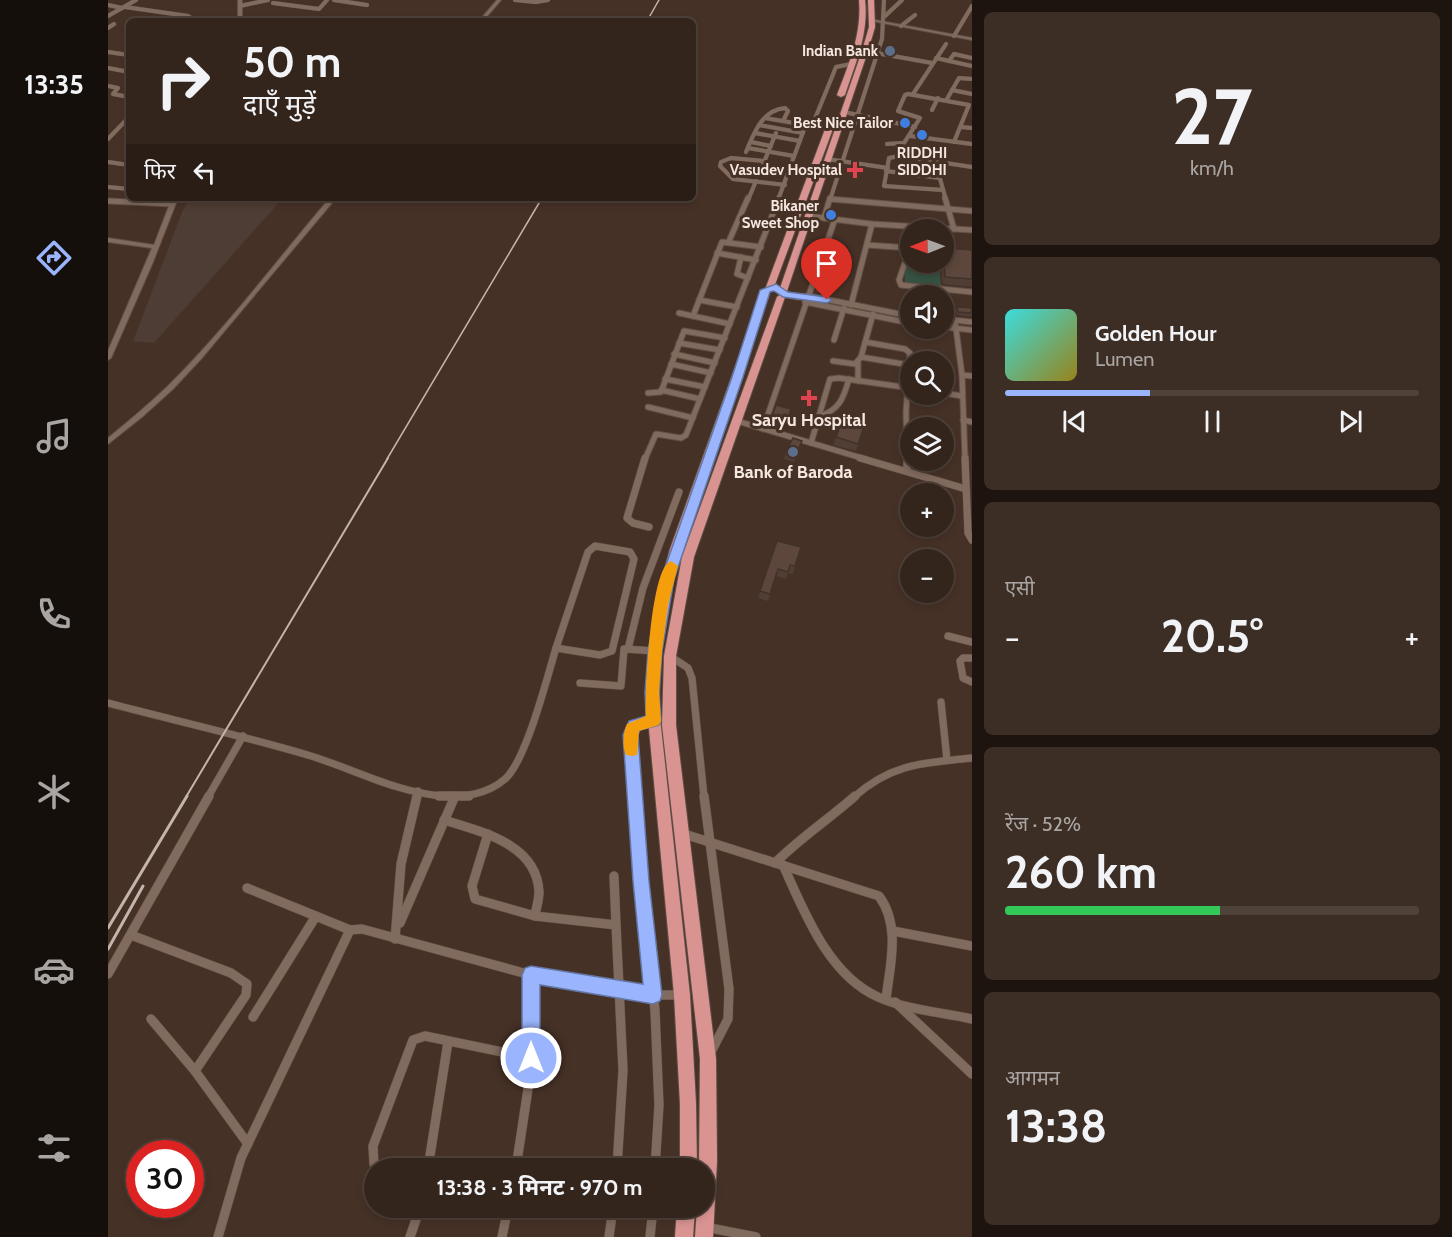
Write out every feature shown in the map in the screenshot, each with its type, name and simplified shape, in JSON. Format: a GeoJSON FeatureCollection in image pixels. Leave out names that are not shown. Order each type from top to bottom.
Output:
{"type":"FeatureCollection","features":[{"type":"Feature","properties":{"kind":"highway"},"geometry":{"type":"LineString","coordinates":[[688,1158],[688,1104],[644,723],[652,692],[651,651],[676,549],[826,128],[846,64],[862,32],[864,14],[862,0]]}},
{"type":"Feature","properties":{"kind":"highway"},"geometry":{"type":"LineString","coordinates":[[704,1232],[708,1059],[669,724],[670,656],[688,557],[782,294],[865,51],[872,20],[872,0]]}},
{"type":"Feature","properties":{"kind":"highway"},"geometry":{"type":"LineString","coordinates":[[767,291],[772,298],[782,294]]}},
{"type":"Feature","properties":{"kind":"highway"},"geometry":{"type":"LineString","coordinates":[[684,1237],[685,1218]]}},
{"type":"Feature","properties":{"kind":"street"},"geometry":{"type":"LineString","coordinates":[[108,16],[136,0]]}},
{"type":"Feature","properties":{"kind":"street"},"geometry":{"type":"LineString","coordinates":[[254,4],[268,0]]}},
{"type":"Feature","properties":{"kind":"street"},"geometry":{"type":"LineString","coordinates":[[240,3],[275,1],[319,9],[327,0]]}},
{"type":"Feature","properties":{"kind":"street"},"geometry":{"type":"LineString","coordinates":[[334,0],[368,5]]}},
{"type":"Feature","properties":{"kind":"street"},"geometry":{"type":"LineString","coordinates":[[484,18],[499,0]]}},
{"type":"Feature","properties":{"kind":"street"},"geometry":{"type":"LineString","coordinates":[[515,0],[536,2],[548,0]]}},
{"type":"Feature","properties":{"kind":"street"},"geometry":{"type":"LineString","coordinates":[[824,218],[878,53],[885,19],[884,0]]}},
{"type":"Feature","properties":{"kind":"street"},"geometry":{"type":"LineString","coordinates":[[885,19],[902,0]]}},
{"type":"Feature","properties":{"kind":"street"},"geometry":{"type":"LineString","coordinates":[[108,5],[191,18]]}},
{"type":"Feature","properties":{"kind":"street"},"geometry":{"type":"LineString","coordinates":[[954,36],[972,6]]}},
{"type":"Feature","properties":{"kind":"street"},"geometry":{"type":"LineString","coordinates":[[901,26],[915,15]]}},
{"type":"Feature","properties":{"kind":"street"},"geometry":{"type":"LineString","coordinates":[[964,17],[972,18]]}},
{"type":"Feature","properties":{"kind":"street"},"geometry":{"type":"LineString","coordinates":[[872,20],[885,19],[901,26],[972,39]]}},
{"type":"Feature","properties":{"kind":"street"},"geometry":{"type":"LineString","coordinates":[[108,28],[114,24]]}},
{"type":"Feature","properties":{"kind":"street"},"geometry":{"type":"LineString","coordinates":[[914,94],[946,44]]}},
{"type":"Feature","properties":{"kind":"street"},"geometry":{"type":"LineString","coordinates":[[865,51],[932,63]]}},
{"type":"Feature","properties":{"kind":"street"},"geometry":{"type":"LineString","coordinates":[[941,51],[972,58]]}},
{"type":"Feature","properties":{"kind":"street"},"geometry":{"type":"LineString","coordinates":[[108,52],[126,55]]}},
{"type":"Feature","properties":{"kind":"street"},"geometry":{"type":"LineString","coordinates":[[949,61],[954,54]]}},
{"type":"Feature","properties":{"kind":"street"},"geometry":{"type":"LineString","coordinates":[[936,58],[972,66]]}},
{"type":"Feature","properties":{"kind":"street"},"geometry":{"type":"LineString","coordinates":[[649,527],[633,523],[627,518],[648,448],[656,434],[684,437],[756,260],[803,133],[811,125],[836,67],[846,64]]}},
{"type":"Feature","properties":{"kind":"street"},"geometry":{"type":"LineString","coordinates":[[108,68],[126,71]]}},
{"type":"Feature","properties":{"kind":"street"},"geometry":{"type":"LineString","coordinates":[[946,99],[959,78],[972,79]]}},
{"type":"Feature","properties":{"kind":"street"},"geometry":{"type":"LineString","coordinates":[[108,86],[118,88],[112,94],[126,96]]}},
{"type":"Feature","properties":{"kind":"street"},"geometry":{"type":"LineString","coordinates":[[952,90],[972,94]]}},
{"type":"Feature","properties":{"kind":"street"},"geometry":{"type":"LineString","coordinates":[[887,144],[903,145],[915,127],[920,117],[898,111],[905,95],[914,94],[966,103],[969,106],[970,110],[954,142]]}},
{"type":"Feature","properties":{"kind":"street"},"geometry":{"type":"LineString","coordinates":[[932,110],[938,98]]}},
{"type":"Feature","properties":{"kind":"street"},"geometry":{"type":"LineString","coordinates":[[783,121],[788,111],[785,108],[778,108],[759,125],[747,150],[794,156]]}},
{"type":"Feature","properties":{"kind":"street"},"geometry":{"type":"LineString","coordinates":[[844,112],[915,127]]}},
{"type":"Feature","properties":{"kind":"street"},"geometry":{"type":"LineString","coordinates":[[765,118],[826,128]]}},
{"type":"Feature","properties":{"kind":"street"},"geometry":{"type":"LineString","coordinates":[[108,139],[126,120]]}},
{"type":"Feature","properties":{"kind":"street"},"geometry":{"type":"LineString","coordinates":[[759,125],[803,133]]}},
{"type":"Feature","properties":{"kind":"street"},"geometry":{"type":"LineString","coordinates":[[961,127],[972,128]]}},
{"type":"Feature","properties":{"kind":"street"},"geometry":{"type":"LineString","coordinates":[[762,167],[779,128]]}},
{"type":"Feature","properties":{"kind":"street"},"geometry":{"type":"LineString","coordinates":[[755,133],[800,141]]}},
{"type":"Feature","properties":{"kind":"street"},"geometry":{"type":"LineString","coordinates":[[910,136],[972,144]]}},
{"type":"Feature","properties":{"kind":"street"},"geometry":{"type":"LineString","coordinates":[[751,142],[771,146]]}},
{"type":"Feature","properties":{"kind":"street"},"geometry":{"type":"LineString","coordinates":[[943,190],[887,187],[884,184],[892,156],[972,166]]}},
{"type":"Feature","properties":{"kind":"street"},"geometry":{"type":"LineString","coordinates":[[765,161],[731,158],[720,164],[721,168],[733,179],[785,184]]}},
{"type":"Feature","properties":{"kind":"street"},"geometry":{"type":"LineString","coordinates":[[827,159],[940,178]]}},
{"type":"Feature","properties":{"kind":"street"},"geometry":{"type":"LineString","coordinates":[[935,161],[951,219]]}},
{"type":"Feature","properties":{"kind":"street"},"geometry":{"type":"LineString","coordinates":[[108,162],[126,165]]}},
{"type":"Feature","properties":{"kind":"street"},"geometry":{"type":"LineString","coordinates":[[729,241],[756,181]]}},
{"type":"Feature","properties":{"kind":"street"},"geometry":{"type":"LineString","coordinates":[[108,188],[126,189]]}},
{"type":"Feature","properties":{"kind":"street"},"geometry":{"type":"LineString","coordinates":[[830,199],[972,211]]}},
{"type":"Feature","properties":{"kind":"street"},"geometry":{"type":"LineString","coordinates":[[108,201],[173,201],[156,247],[108,358]]}},
{"type":"Feature","properties":{"kind":"street"},"geometry":{"type":"LineString","coordinates":[[108,442],[152,404],[186,370],[330,201]]}},
{"type":"Feature","properties":{"kind":"street"},"geometry":{"type":"LineString","coordinates":[[808,216],[900,226]]}},
{"type":"Feature","properties":{"kind":"street"},"geometry":{"type":"LineString","coordinates":[[763,429],[835,219]]}},
{"type":"Feature","properties":{"kind":"street"},"geometry":{"type":"LineString","coordinates":[[834,340],[843,311],[848,305],[872,224]]}},
{"type":"Feature","properties":{"kind":"street"},"geometry":{"type":"LineString","coordinates":[[954,229],[972,230]]}},
{"type":"Feature","properties":{"kind":"street"},"geometry":{"type":"LineString","coordinates":[[108,240],[156,247]]}},
{"type":"Feature","properties":{"kind":"street"},"geometry":{"type":"LineString","coordinates":[[693,316],[722,242],[729,241],[761,247]]}},
{"type":"Feature","properties":{"kind":"street"},"geometry":{"type":"LineString","coordinates":[[867,245],[900,247]]}},
{"type":"Feature","properties":{"kind":"street"},"geometry":{"type":"LineString","coordinates":[[717,253],[756,260]]}},
{"type":"Feature","properties":{"kind":"street"},"geometry":{"type":"LineString","coordinates":[[741,257],[736,274],[748,278]]}},
{"type":"Feature","properties":{"kind":"street"},"geometry":{"type":"LineString","coordinates":[[901,273],[899,280],[902,285],[972,292]]}},
{"type":"Feature","properties":{"kind":"street"},"geometry":{"type":"LineString","coordinates":[[782,294],[798,297],[809,296],[900,314]]}},
{"type":"Feature","properties":{"kind":"street"},"geometry":{"type":"LineString","coordinates":[[798,297],[806,303],[900,321]]}},
{"type":"Feature","properties":{"kind":"street"},"geometry":{"type":"LineString","coordinates":[[699,300],[737,307]]}},
{"type":"Feature","properties":{"kind":"street"},"geometry":{"type":"LineString","coordinates":[[858,381],[859,360],[874,310]]}},
{"type":"Feature","properties":{"kind":"street"},"geometry":{"type":"LineString","coordinates":[[679,313],[730,324]]}},
{"type":"Feature","properties":{"kind":"street"},"geometry":{"type":"LineString","coordinates":[[956,325],[972,322]]}},
{"type":"Feature","properties":{"kind":"street"},"geometry":{"type":"LineString","coordinates":[[956,325],[972,330]]}},
{"type":"Feature","properties":{"kind":"street"},"geometry":{"type":"LineString","coordinates":[[956,325],[962,375],[964,472],[969,501],[968,533],[972,540]]}},
{"type":"Feature","properties":{"kind":"street"},"geometry":{"type":"LineString","coordinates":[[648,393],[657,394],[661,390],[683,333],[686,331],[724,338]]}},
{"type":"Feature","properties":{"kind":"street"},"geometry":{"type":"LineString","coordinates":[[865,342],[908,351]]}},
{"type":"Feature","properties":{"kind":"street"},"geometry":{"type":"LineString","coordinates":[[679,343],[720,350]]}},
{"type":"Feature","properties":{"kind":"street"},"geometry":{"type":"LineString","coordinates":[[674,354],[715,363]]}},
{"type":"Feature","properties":{"kind":"street"},"geometry":{"type":"LineString","coordinates":[[832,361],[851,364],[859,360],[900,364]]}},
{"type":"Feature","properties":{"kind":"street"},"geometry":{"type":"LineString","coordinates":[[670,364],[711,373]]}},
{"type":"Feature","properties":{"kind":"street"},"geometry":{"type":"LineString","coordinates":[[962,375],[972,376]]}},
{"type":"Feature","properties":{"kind":"street"},"geometry":{"type":"LineString","coordinates":[[665,378],[705,387]]}},
{"type":"Feature","properties":{"kind":"street"},"geometry":{"type":"LineString","coordinates":[[810,442],[829,381],[834,378],[849,379],[900,387]]}},
{"type":"Feature","properties":{"kind":"street"},"geometry":{"type":"LineString","coordinates":[[818,417],[834,412],[840,407],[849,379]]}},
{"type":"Feature","properties":{"kind":"street"},"geometry":{"type":"LineString","coordinates":[[661,390],[700,399]]}},
{"type":"Feature","properties":{"kind":"street"},"geometry":{"type":"LineString","coordinates":[[954,395],[962,396]]}},
{"type":"Feature","properties":{"kind":"street"},"geometry":{"type":"LineString","coordinates":[[648,407],[693,418]]}},
{"type":"Feature","properties":{"kind":"street"},"geometry":{"type":"LineString","coordinates":[[963,420],[972,422]]}},
{"type":"Feature","properties":{"kind":"street"},"geometry":{"type":"LineString","coordinates":[[737,421],[900,469]]}},
{"type":"Feature","properties":{"kind":"street"},"geometry":{"type":"LineString","coordinates":[[907,471],[966,489]]}},
{"type":"Feature","properties":{"kind":"street"},"geometry":{"type":"LineString","coordinates":[[964,472],[972,473]]}},
{"type":"Feature","properties":{"kind":"street"},"geometry":{"type":"LineString","coordinates":[[580,682],[621,686],[643,588],[679,492]]}},
{"type":"Feature","properties":{"kind":"street"},"geometry":{"type":"LineString","coordinates":[[108,703],[224,734],[243,736],[324,760],[385,784],[441,796],[468,796],[492,788],[507,778],[522,752],[555,648],[588,552],[591,548],[600,546],[630,552],[634,559],[614,647],[610,654],[600,655],[555,648]]}},
{"type":"Feature","properties":{"kind":"street"},"geometry":{"type":"LineString","coordinates":[[948,636],[972,642]]}},
{"type":"Feature","properties":{"kind":"street"},"geometry":{"type":"LineString","coordinates":[[614,647],[651,651]]}},
{"type":"Feature","properties":{"kind":"street"},"geometry":{"type":"LineString","coordinates":[[670,656],[688,668],[692,678],[696,734],[730,1001],[728,1019],[708,1059]]}},
{"type":"Feature","properties":{"kind":"street"},"geometry":{"type":"LineString","coordinates":[[972,658],[963,658],[960,661],[963,678],[972,682]]}},
{"type":"Feature","properties":{"kind":"street"},"geometry":{"type":"LineString","coordinates":[[941,702],[947,760]]}},
{"type":"Feature","properties":{"kind":"street"},"geometry":{"type":"LineString","coordinates":[[644,723],[630,735],[641,881],[656,995],[659,1105],[656,1158]]}},
{"type":"Feature","properties":{"kind":"street"},"geometry":{"type":"LineString","coordinates":[[108,974],[243,736]]}},
{"type":"Feature","properties":{"kind":"street"},"geometry":{"type":"LineString","coordinates":[[779,864],[800,838],[828,820],[873,780],[910,765],[972,758]]}},
{"type":"Feature","properties":{"kind":"street"},"geometry":{"type":"LineString","coordinates":[[399,924],[400,871],[418,791]]}},
{"type":"Feature","properties":{"kind":"street"},"geometry":{"type":"LineString","coordinates":[[395,939],[399,924],[455,796]]}},
{"type":"Feature","properties":{"kind":"street"},"geometry":{"type":"LineString","coordinates":[[444,820],[488,834],[515,847],[522,854],[533,871],[539,891],[535,916]]}},
{"type":"Feature","properties":{"kind":"street"},"geometry":{"type":"LineString","coordinates":[[681,833],[879,896],[888,904],[893,931],[890,1000]]}},
{"type":"Feature","properties":{"kind":"street"},"geometry":{"type":"LineString","coordinates":[[488,834],[472,886],[475,899],[535,916],[616,925]]}},
{"type":"Feature","properties":{"kind":"street"},"geometry":{"type":"LineString","coordinates":[[779,864],[809,918],[849,977],[864,990],[890,1000],[972,1020]]}},
{"type":"Feature","properties":{"kind":"street"},"geometry":{"type":"LineString","coordinates":[[614,876],[623,1070],[618,1158]]}},
{"type":"Feature","properties":{"kind":"street"},"geometry":{"type":"LineString","coordinates":[[247,888],[350,930],[362,929],[531,975],[656,995],[676,995]]}},
{"type":"Feature","properties":{"kind":"street"},"geometry":{"type":"LineString","coordinates":[[253,1017],[316,916]]}},
{"type":"Feature","properties":{"kind":"street"},"geometry":{"type":"LineString","coordinates":[[218,1237],[235,1173],[350,930]]}},
{"type":"Feature","properties":{"kind":"street"},"geometry":{"type":"LineString","coordinates":[[893,931],[972,946]]}},
{"type":"Feature","properties":{"kind":"street"},"geometry":{"type":"LineString","coordinates":[[131,935],[231,973],[247,984],[246,995],[195,1071]]}},
{"type":"Feature","properties":{"kind":"street"},"geometry":{"type":"LineString","coordinates":[[517,1158],[531,1058],[531,975]]}},
{"type":"Feature","properties":{"kind":"street"},"geometry":{"type":"LineString","coordinates":[[890,1000],[972,1074]]}},
{"type":"Feature","properties":{"kind":"street"},"geometry":{"type":"LineString","coordinates":[[152,1019],[195,1071],[248,1144]]}},
{"type":"Feature","properties":{"kind":"street"},"geometry":{"type":"LineString","coordinates":[[373,1158],[372,1146],[411,1043],[418,1037],[425,1036],[531,1058]]}},
{"type":"Feature","properties":{"kind":"street"},"geometry":{"type":"LineString","coordinates":[[430,1158],[448,1042]]}},
{"type":"Feature","properties":{"kind":"street"},"geometry":{"type":"LineString","coordinates":[[410,1237],[417,1218]]}},
{"type":"Feature","properties":{"kind":"street"},"geometry":{"type":"LineString","coordinates":[[502,1237],[506,1218]]}},
{"type":"Feature","properties":{"kind":"street"},"geometry":{"type":"LineString","coordinates":[[609,1237],[612,1218]]}},
{"type":"Feature","properties":{"kind":"street"},"geometry":{"type":"LineString","coordinates":[[650,1237],[652,1218]]}},
{"type":"Feature","properties":{"kind":"street"},"geometry":{"type":"LineString","coordinates":[[704,1232],[756,1237]]}},
{"type":"Feature","properties":{"kind":"shaded area"},"geometry":{"type":"Polygon","coordinates":[[[188,201],[280,201],[154,343],[133,341],[188,201]]]}},
{"type":"Feature","properties":{"kind":"green space"},"geometry":{"type":"Polygon","coordinates":[[[904,273],[940,273],[941,285],[905,283],[904,273]]]}},
{"type":"Feature","properties":{"kind":"building"},"geometry":{"type":"Polygon","coordinates":[[[954,249],[972,250],[972,279],[945,277],[945,273],[954,273],[954,249]]]}},
{"type":"Feature","properties":{"kind":"building"},"geometry":{"type":"Polygon","coordinates":[[[817,285],[833,288],[833,291],[816,287],[817,285]]]}},
{"type":"Feature","properties":{"kind":"building"},"geometry":{"type":"Polygon","coordinates":[[[957,307],[971,308],[972,313],[958,312],[957,307]]]}},
{"type":"Feature","properties":{"kind":"building"},"geometry":{"type":"Polygon","coordinates":[[[776,405],[791,409],[789,416],[784,414],[781,422],[771,419],[776,405]]]}},
{"type":"Feature","properties":{"kind":"building"},"geometry":{"type":"Polygon","coordinates":[[[845,412],[867,418],[858,444],[836,437],[845,412]]]}},
{"type":"Feature","properties":{"kind":"building","name":"Bank of Baroda"},"geometry":{"type":"Polygon","coordinates":[[[793,438],[802,441],[795,457],[785,454],[793,438]]]}},
{"type":"Feature","properties":{"kind":"building"},"geometry":{"type":"Polygon","coordinates":[[[777,541],[801,547],[795,566],[790,565],[788,572],[778,569],[770,594],[760,591],[777,541]]]}},
{"type":"Feature","properties":{"kind":"railway"},"geometry":{"type":"LineString","coordinates":[[649,18],[659,0]]}},
{"type":"Feature","properties":{"kind":"railway"},"geometry":{"type":"LineString","coordinates":[[387,459],[540,201]]}},
{"type":"Feature","properties":{"kind":"railway"},"geometry":{"type":"LineString","coordinates":[[186,797],[388,458]]}},
{"type":"Feature","properties":{"kind":"railway"},"geometry":{"type":"LineString","coordinates":[[108,928],[187,796]]}},
{"type":"Feature","properties":{"kind":"railway"},"geometry":{"type":"LineString","coordinates":[[108,949],[143,886]]}},
{"type":"Feature","properties":{"kind":"slow traffic"},"geometry":{"type":"LineString","coordinates":[[632,750],[630,735],[634,725],[654,721],[652,692],[655,651],[661,605],[671,566]]}},
{"type":"Feature","properties":{"kind":"place","name":"Indian Bank"},"geometry":{"type":"Point","coordinates":[890,51]}},
{"type":"Feature","properties":{"kind":"place","name":"Best Nice Tailor"},"geometry":{"type":"Point","coordinates":[905,123]}},
{"type":"Feature","properties":{"kind":"place","name":"RIDDHI SIDDHI"},"geometry":{"type":"Point","coordinates":[922,135]}},
{"type":"Feature","properties":{"kind":"place","name":"Vasudev Hospital"},"geometry":{"type":"Point","coordinates":[855,170]}},
{"type":"Feature","properties":{"kind":"place","name":"Bikaner Sweet Shop"},"geometry":{"type":"Point","coordinates":[831,215]}},
{"type":"Feature","properties":{"kind":"place","name":"Saryu Hospital"},"geometry":{"type":"Point","coordinates":[809,398]}},
{"type":"Feature","properties":{"kind":"place","name":"Bank of Baroda"},"geometry":{"type":"Point","coordinates":[793,452]}},
{"type":"Feature","properties":{"kind":"route"},"geometry":{"type":"LineString","coordinates":[[531,1058],[531,975],[653,995],[641,881],[630,735],[634,725],[654,721],[652,692],[655,651],[667,579],[738,377],[765,290],[776,287],[783,291],[783,294],[827,300]]}}]}
